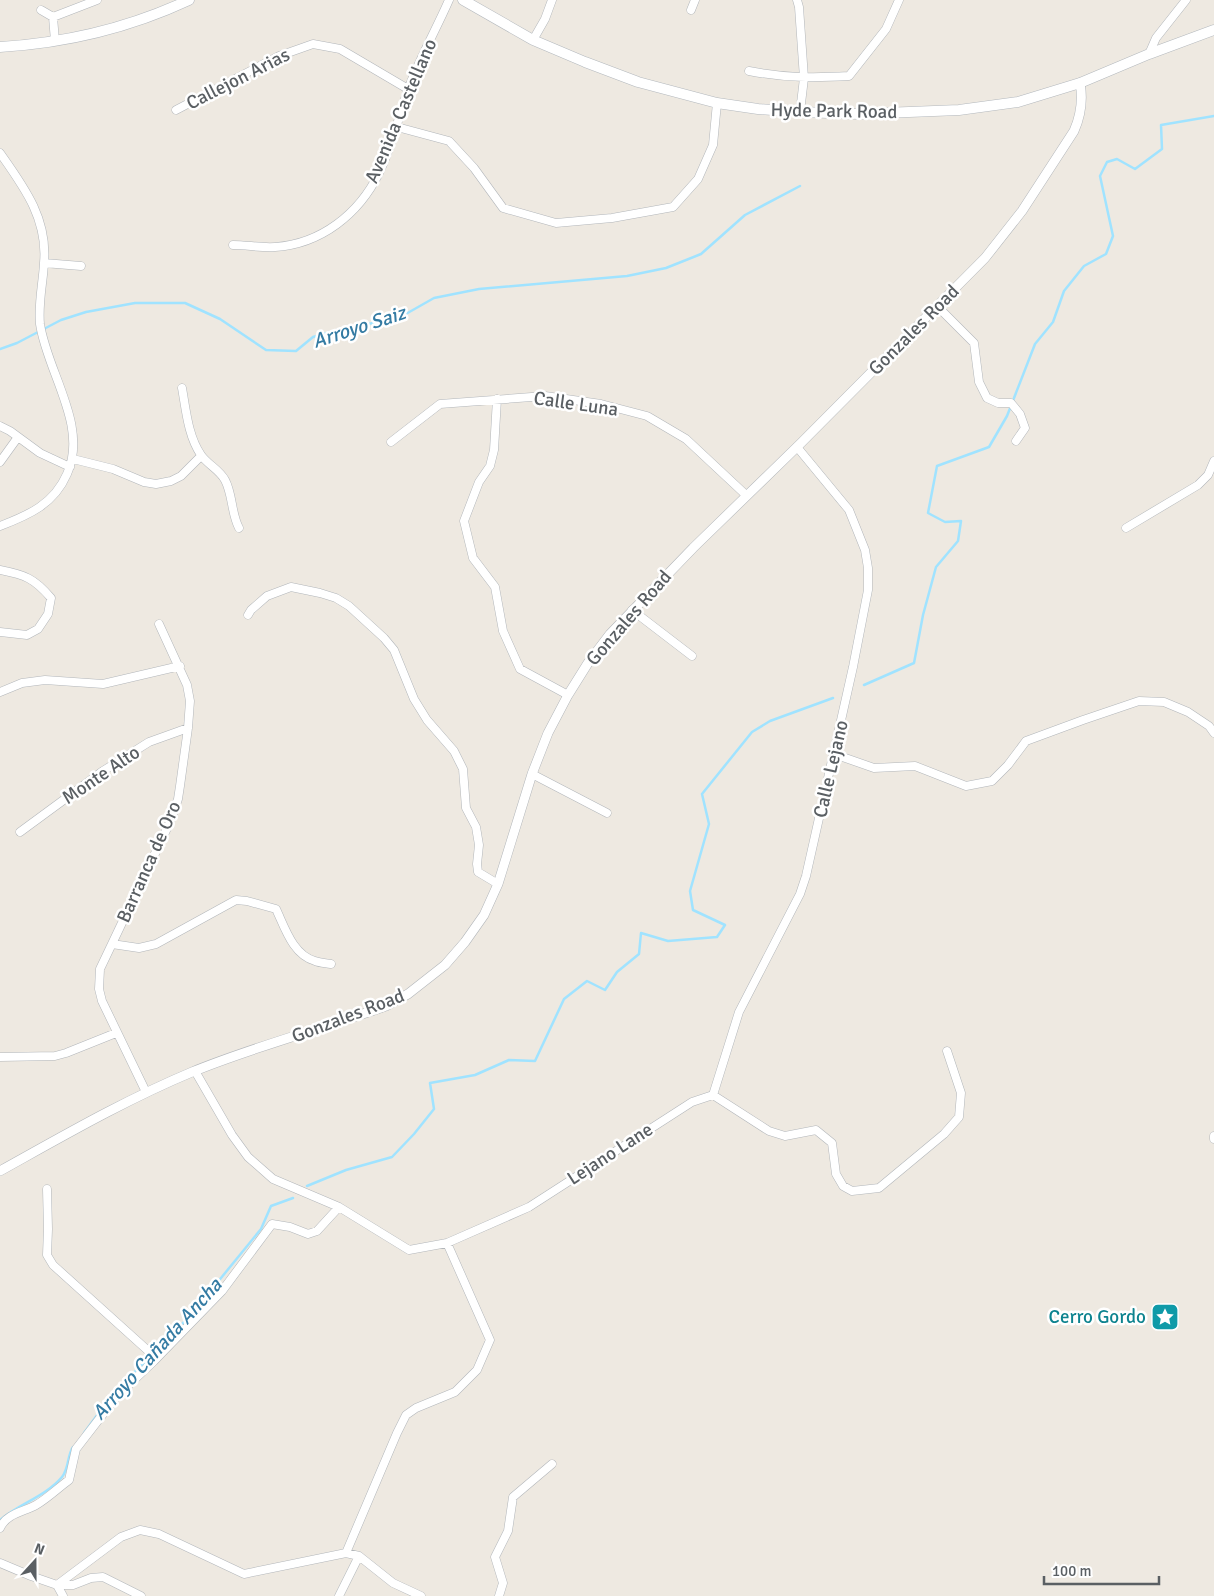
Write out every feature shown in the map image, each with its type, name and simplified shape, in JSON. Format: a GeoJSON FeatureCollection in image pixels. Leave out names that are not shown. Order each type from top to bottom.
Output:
{"type":"FeatureCollection","features":[{"type":"Feature","properties":{"kind":"main road"},"geometry":{"type":"LineString","coordinates":[[0,47],[55,41],[117,28],[189,0]]}},
{"type":"Feature","properties":{"kind":"main road","name":"Hyde Park Road"},"geometry":{"type":"LineString","coordinates":[[463,0],[533,40],[638,82],[717,103],[758,109],[800,112],[859,114],[959,110],[1018,102],[1080,82],[1214,30]]}},
{"type":"Feature","properties":{"kind":"street"},"geometry":{"type":"LineString","coordinates":[[53,17],[97,0]]}},
{"type":"Feature","properties":{"kind":"street","name":"Avenida Castellano"},"geometry":{"type":"LineString","coordinates":[[233,245],[275,247],[308,241],[336,226],[358,206],[379,174],[397,127],[408,89],[450,0]]}},
{"type":"Feature","properties":{"kind":"street"},"geometry":{"type":"LineString","coordinates":[[533,40],[545,19],[551,0]]}},
{"type":"Feature","properties":{"kind":"street"},"geometry":{"type":"LineString","coordinates":[[691,10],[695,0]]}},
{"type":"Feature","properties":{"kind":"street"},"geometry":{"type":"LineString","coordinates":[[797,0],[804,78],[800,112]]}},
{"type":"Feature","properties":{"kind":"street"},"geometry":{"type":"LineString","coordinates":[[749,71],[804,78],[849,76],[886,29],[899,0]]}},
{"type":"Feature","properties":{"kind":"street"},"geometry":{"type":"LineString","coordinates":[[1149,54],[1156,38],[1186,0]]}},
{"type":"Feature","properties":{"kind":"street"},"geometry":{"type":"LineString","coordinates":[[41,10],[53,17]]}},
{"type":"Feature","properties":{"kind":"street"},"geometry":{"type":"LineString","coordinates":[[53,17],[55,41]]}},
{"type":"Feature","properties":{"kind":"street","name":"Callejon Arias"},"geometry":{"type":"LineString","coordinates":[[176,110],[279,56],[313,44],[340,49],[408,89]]}},
{"type":"Feature","properties":{"kind":"street","name":"Gonzales Road"},"geometry":{"type":"LineString","coordinates":[[0,1171],[146,1092],[195,1071],[386,1006],[408,994],[439,970],[465,942],[484,914],[498,884],[532,774],[548,734],[568,695],[588,663],[610,634],[632,610],[746,495],[938,307],[985,258],[1004,235],[1074,131],[1080,118],[1082,93],[1080,82]]}},
{"type":"Feature","properties":{"kind":"street"},"geometry":{"type":"LineString","coordinates":[[397,127],[448,141],[474,168],[502,208],[556,223],[612,218],[673,207],[698,180],[706,162],[713,145],[717,103]]}},
{"type":"Feature","properties":{"kind":"street"},"geometry":{"type":"LineString","coordinates":[[0,152],[27,192],[37,211],[43,236],[44,263],[40,325],[71,423],[74,446],[71,463],[59,489],[48,501],[29,514],[0,526]]}},
{"type":"Feature","properties":{"kind":"street"},"geometry":{"type":"LineString","coordinates":[[44,263],[81,266]]}},
{"type":"Feature","properties":{"kind":"street"},"geometry":{"type":"LineString","coordinates":[[938,307],[974,343],[979,382],[987,398],[998,403],[1011,403],[1020,414],[1024,428],[1016,441]]}},
{"type":"Feature","properties":{"kind":"street"},"geometry":{"type":"LineString","coordinates":[[182,388],[190,430],[201,456],[219,471],[225,479],[235,518],[240,528]]}},
{"type":"Feature","properties":{"kind":"street","name":"Calle Luna"},"geometry":{"type":"LineString","coordinates":[[391,442],[440,404],[545,396],[601,404],[647,416],[686,439],[746,495]]}},
{"type":"Feature","properties":{"kind":"street"},"geometry":{"type":"LineString","coordinates":[[497,399],[494,450],[490,466],[479,482],[464,520],[473,558],[495,587],[502,631],[520,669],[568,695]]}},
{"type":"Feature","properties":{"kind":"street"},"geometry":{"type":"LineString","coordinates":[[0,426],[40,453],[71,463],[113,469],[144,482],[156,484],[171,481],[181,476],[201,456]]}},
{"type":"Feature","properties":{"kind":"street"},"geometry":{"type":"LineString","coordinates":[[0,462],[18,437]]}},
{"type":"Feature","properties":{"kind":"street","name":"Calle Lejano"},"geometry":{"type":"LineString","coordinates":[[712,1095],[739,1012],[800,894],[813,848],[867,600],[868,568],[865,550],[849,510],[797,447]]}},
{"type":"Feature","properties":{"kind":"street"},"geometry":{"type":"LineString","coordinates":[[1126,528],[1198,485],[1208,475],[1214,461]]}},
{"type":"Feature","properties":{"kind":"street"},"geometry":{"type":"LineString","coordinates":[[0,570],[24,575],[40,586],[50,598],[48,614],[38,629],[27,635],[0,632]]}},
{"type":"Feature","properties":{"kind":"street"},"geometry":{"type":"LineString","coordinates":[[248,615],[267,596],[291,587],[336,598],[349,606],[384,638],[394,650],[414,699],[427,720],[454,752],[463,769],[466,808],[476,827],[479,845],[478,872],[498,884]]}},
{"type":"Feature","properties":{"kind":"street"},"geometry":{"type":"LineString","coordinates":[[632,610],[692,656]]}},
{"type":"Feature","properties":{"kind":"street","name":"Barranca de Oro"},"geometry":{"type":"LineString","coordinates":[[146,1092],[116,1032],[99,989],[100,969],[174,811],[180,786],[190,701],[187,684],[180,666],[159,624]]}},
{"type":"Feature","properties":{"kind":"street"},"geometry":{"type":"LineString","coordinates":[[0,692],[22,682],[44,680],[103,684],[180,666]]}},
{"type":"Feature","properties":{"kind":"street"},"geometry":{"type":"LineString","coordinates":[[834,754],[874,768],[915,766],[966,786],[992,781],[1008,765],[1026,741],[1139,701],[1164,702],[1188,712],[1209,726],[1214,733]]}},
{"type":"Feature","properties":{"kind":"street","name":"Monte Alto"},"geometry":{"type":"LineString","coordinates":[[20,832],[103,771],[149,742],[188,728]]}},
{"type":"Feature","properties":{"kind":"street"},"geometry":{"type":"LineString","coordinates":[[532,774],[607,813]]}},
{"type":"Feature","properties":{"kind":"street"},"geometry":{"type":"LineString","coordinates":[[112,944],[139,948],[156,944],[236,900],[247,901],[276,909],[299,952],[314,961],[331,964]]}},
{"type":"Feature","properties":{"kind":"street"},"geometry":{"type":"LineString","coordinates":[[0,1057],[55,1056],[116,1032]]}},
{"type":"Feature","properties":{"kind":"street"},"geometry":{"type":"LineString","coordinates":[[712,1095],[769,1131],[785,1136],[816,1130],[832,1143],[836,1174],[843,1186],[852,1191],[879,1188],[944,1134],[959,1117],[961,1093],[947,1051]]}},
{"type":"Feature","properties":{"kind":"street","name":"Lejano Lane"},"geometry":{"type":"LineString","coordinates":[[195,1071],[227,1129],[248,1157],[273,1179],[338,1207],[409,1250],[447,1243],[529,1206],[692,1102],[712,1095]]}},
{"type":"Feature","properties":{"kind":"street"},"geometry":{"type":"LineString","coordinates":[[47,1189],[47,1255],[52,1265],[153,1354]]}},
{"type":"Feature","properties":{"kind":"street"},"geometry":{"type":"LineString","coordinates":[[0,1528],[2,1523],[17,1512],[36,1505],[69,1480],[76,1449],[117,1396],[222,1291],[272,1224],[290,1227],[308,1234],[317,1231],[338,1207]]}},
{"type":"Feature","properties":{"kind":"street"},"geometry":{"type":"LineString","coordinates":[[346,1553],[406,1415],[416,1408],[455,1392],[477,1370],[490,1340],[447,1243]]}},
{"type":"Feature","properties":{"kind":"street"},"geometry":{"type":"LineString","coordinates":[[499,1596],[503,1583],[495,1557],[508,1531],[513,1497],[552,1464]]}},
{"type":"Feature","properties":{"kind":"street"},"geometry":{"type":"LineString","coordinates":[[57,1585],[121,1537],[140,1530],[159,1534],[244,1574],[346,1553],[359,1556],[393,1583],[421,1596]]}},
{"type":"Feature","properties":{"kind":"street"},"geometry":{"type":"LineString","coordinates":[[339,1596],[359,1556]]}},
{"type":"Feature","properties":{"kind":"street"},"geometry":{"type":"LineString","coordinates":[[0,1563],[57,1585],[74,1585],[92,1578],[103,1577],[141,1596]]}},
{"type":"Feature","properties":{"kind":"street"},"geometry":{"type":"LineString","coordinates":[[57,1585],[63,1596]]}},
{"type":"Feature","properties":{"kind":"waterway","name":"Arroyo Cañada Ancha"},"geometry":{"type":"LineString","coordinates":[[864,685],[914,663],[923,615],[936,567],[958,541],[961,521],[945,522],[928,513],[937,466],[989,447],[1007,416],[1035,344],[1053,322],[1064,291],[1084,266],[1106,254],[1113,236],[1100,176],[1107,162],[1117,159],[1135,169],[1162,149],[1161,125],[1214,116]]}},
{"type":"Feature","properties":{"kind":"waterway","name":"Arroyo Saiz"},"geometry":{"type":"LineString","coordinates":[[0,349],[17,343],[61,320],[86,312],[135,303],[185,303],[220,319],[266,350],[296,351],[313,337],[344,328],[397,319],[434,298],[479,289],[627,276],[666,268],[701,254],[745,215],[800,186]]}},
{"type":"Feature","properties":{"kind":"waterway","name":"Arroyo Cañada Ancha"},"geometry":{"type":"LineString","coordinates":[[307,1186],[346,1170],[392,1157],[434,1109],[430,1083],[475,1075],[509,1060],[535,1061],[564,999],[587,981],[605,990],[617,972],[639,954],[641,933],[668,941],[717,937],[725,925],[693,910],[690,891],[709,824],[702,794],[752,732],[770,721],[833,698]]}},
{"type":"Feature","properties":{"kind":"waterway","name":"Arroyo Cañada Ancha"},"geometry":{"type":"LineString","coordinates":[[84,1433],[111,1396],[191,1315],[261,1229],[271,1206],[293,1198]]}},
{"type":"Feature","properties":{"kind":"waterway","name":"Arroyo Cañada Ancha"},"geometry":{"type":"LineString","coordinates":[[0,1520],[56,1484],[64,1474],[73,1447]]}},
{"type":"Feature","properties":{"kind":"place","name":"Cerro Gordo"},"geometry":{"type":"Point","coordinates":[1165,1317]}}]}
